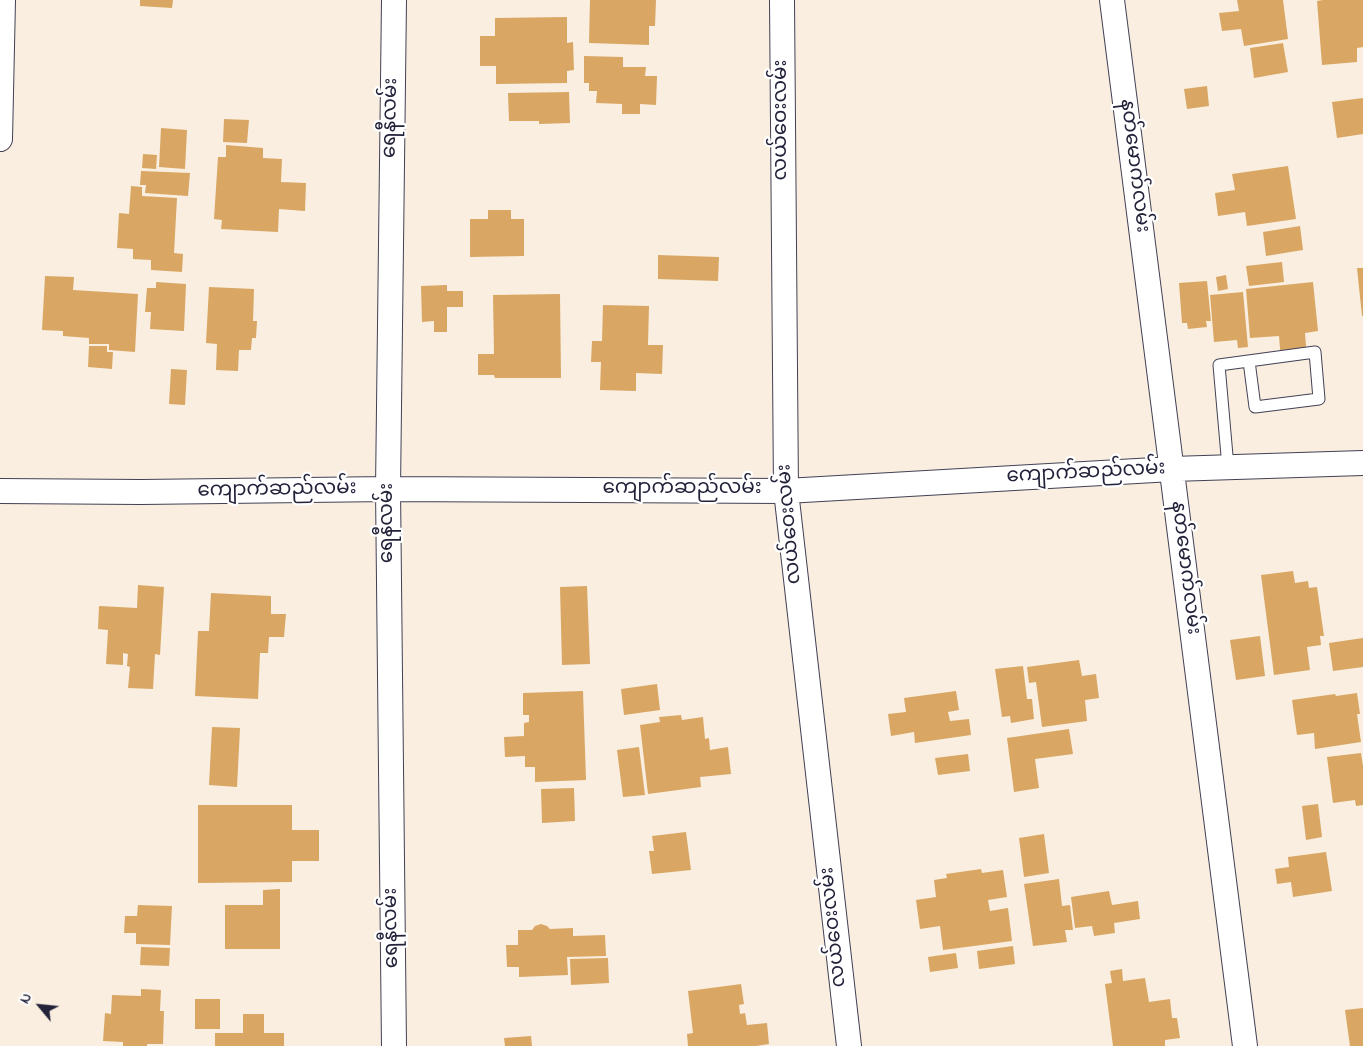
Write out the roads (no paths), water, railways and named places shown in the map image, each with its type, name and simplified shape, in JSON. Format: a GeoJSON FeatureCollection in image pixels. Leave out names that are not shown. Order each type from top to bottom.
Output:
{"type":"FeatureCollection","features":[{"type":"Feature","properties":{"kind":"street"},"geometry":{"type":"LineString","coordinates":[[0,139],[3,0]]}},
{"type":"Feature","properties":{"kind":"street","name":"ရေနီလမ်း"},"geometry":{"type":"LineString","coordinates":[[394,0],[388,490],[394,1046]]}},
{"type":"Feature","properties":{"kind":"street","name":"လယ်ဝေးလမ်း"},"geometry":{"type":"LineString","coordinates":[[782,0],[786,491],[849,1046]]}},
{"type":"Feature","properties":{"kind":"street","name":"နတ်မောက်လမ်း"},"geometry":{"type":"LineString","coordinates":[[1112,0],[1245,1046]]}},
{"type":"Feature","properties":{"kind":"street","name":"ကျောက်ဆည်လမ်း"},"geometry":{"type":"LineString","coordinates":[[0,491],[786,491],[1172,469],[1363,463]]}},
{"type":"Feature","properties":{"kind":"lane"},"geometry":{"type":"LineString","coordinates":[[1228,467],[1219,365],[1315,352],[1319,399],[1255,407],[1249,361]]}}]}
